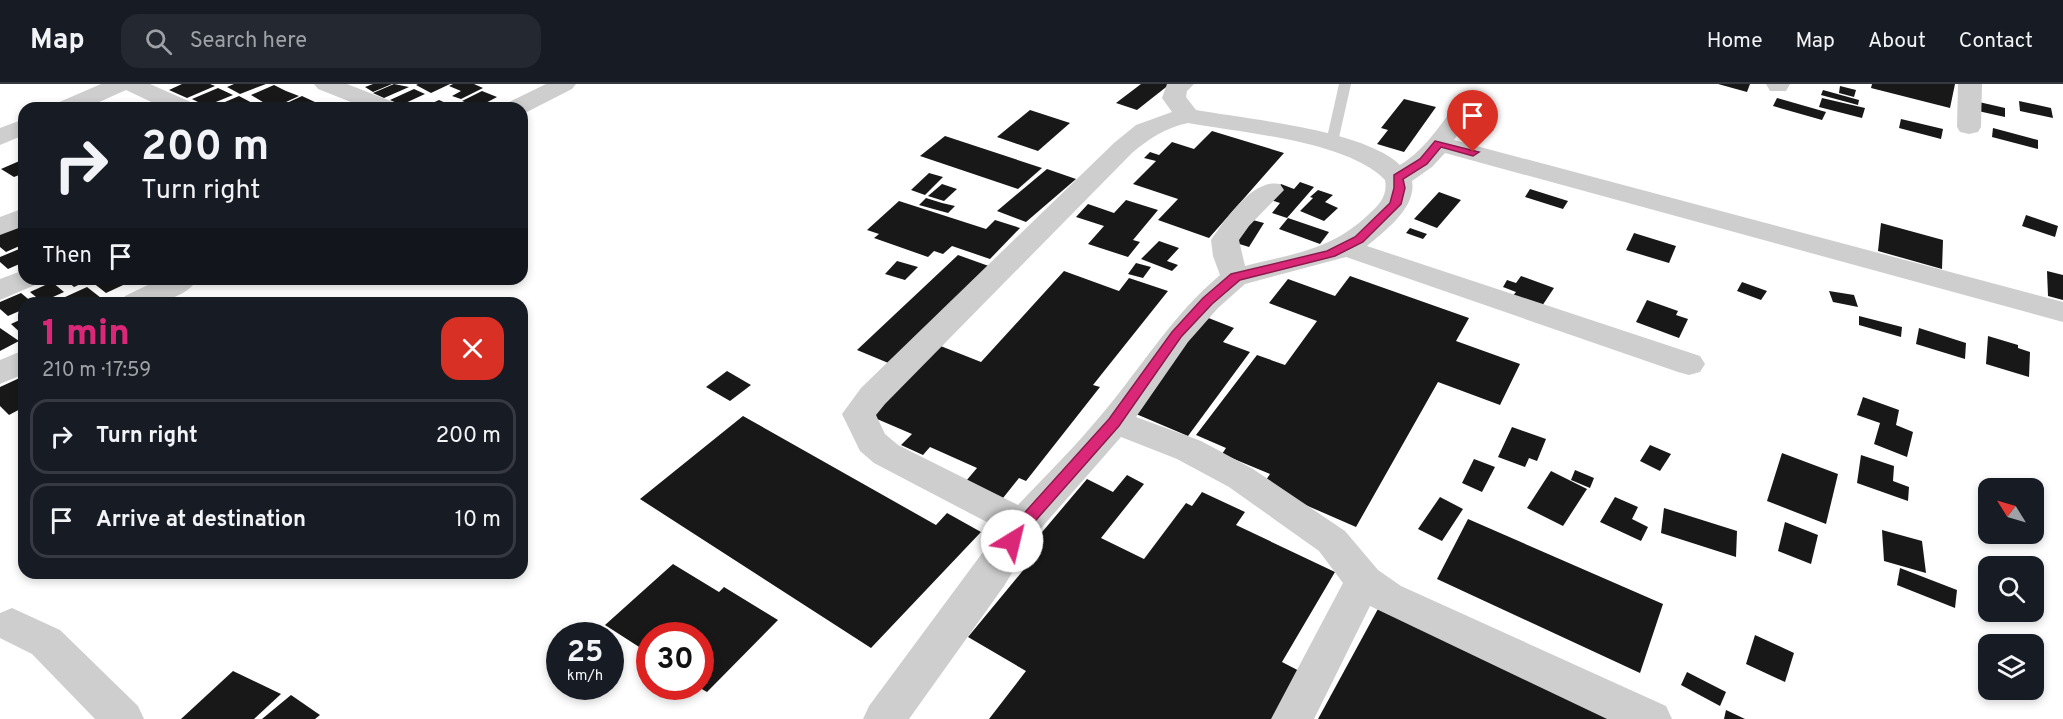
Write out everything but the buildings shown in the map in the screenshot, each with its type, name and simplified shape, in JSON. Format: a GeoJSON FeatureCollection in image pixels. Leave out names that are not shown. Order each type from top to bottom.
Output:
{"type":"FeatureCollection","features":[{"type":"Feature","properties":{"kind":"street"},"geometry":{"type":"LineString","coordinates":[[80,102],[122,84]]}},
{"type":"Feature","properties":{"kind":"street"},"geometry":{"type":"LineString","coordinates":[[131,84],[171,102]]}},
{"type":"Feature","properties":{"kind":"street"},"geometry":{"type":"LineString","coordinates":[[326,84],[371,102]]}},
{"type":"Feature","properties":{"kind":"street"},"geometry":{"type":"LineString","coordinates":[[506,84],[538,97]]}},
{"type":"Feature","properties":{"kind":"street"},"geometry":{"type":"LineString","coordinates":[[528,102],[564,84]]}},
{"type":"Feature","properties":{"kind":"street"},"geometry":{"type":"LineString","coordinates":[[1182,84],[1176,88],[1174,98],[1188,116]]}},
{"type":"Feature","properties":{"kind":"street"},"geometry":{"type":"LineString","coordinates":[[1970,84],[1970,127]]}},
{"type":"Feature","properties":{"kind":"street"},"geometry":{"type":"LineString","coordinates":[[1398,178],[1423,162],[1439,144],[1473,96]]}},
{"type":"Feature","properties":{"kind":"street"},"geometry":{"type":"LineString","coordinates":[[884,719],[990,575],[1023,524],[1114,423],[1177,334],[1207,301],[1236,277],[1307,261],[1343,248],[1359,239],[1395,204],[1400,188],[1398,178],[1388,167],[1360,151],[1332,142],[1188,116],[1164,121],[1145,130],[1123,148],[873,396],[859,414],[872,442],[886,454],[1023,524]]}},
{"type":"Feature","properties":{"kind":"street"},"geometry":{"type":"LineString","coordinates":[[0,137],[18,129]]}},
{"type":"Feature","properties":{"kind":"street"},"geometry":{"type":"LineString","coordinates":[[1439,144],[2063,312]]}},
{"type":"Feature","properties":{"kind":"street"},"geometry":{"type":"LineString","coordinates":[[1236,277],[1227,256],[1225,240],[1239,220],[1271,190]]}},
{"type":"Feature","properties":{"kind":"street"},"geometry":{"type":"LineString","coordinates":[[0,227],[18,219]]}},
{"type":"Feature","properties":{"kind":"street"},"geometry":{"type":"LineString","coordinates":[[1343,248],[1689,364]]}},
{"type":"Feature","properties":{"kind":"street"},"geometry":{"type":"LineString","coordinates":[[0,291],[18,282]]}},
{"type":"Feature","properties":{"kind":"street"},"geometry":{"type":"LineString","coordinates":[[148,297],[171,285]]}},
{"type":"Feature","properties":{"kind":"street"},"geometry":{"type":"LineString","coordinates":[[0,373],[18,364]]}},
{"type":"Feature","properties":{"kind":"street"},"geometry":{"type":"LineString","coordinates":[[1114,423],[1180,446],[1241,478],[1332,540],[1364,581],[1387,597],[1651,719]]}},
{"type":"Feature","properties":{"kind":"street"},"geometry":{"type":"LineString","coordinates":[[1292,719],[1364,581]]}},
{"type":"Feature","properties":{"kind":"street"},"geometry":{"type":"LineString","coordinates":[[12,625],[37,633],[58,649],[85,682],[123,719]]}},
{"type":"Feature","properties":{"kind":"lane"},"geometry":{"type":"LineString","coordinates":[[1332,142],[1344,97],[1345,84]]}},
{"type":"Feature","properties":{"kind":"route"},"geometry":{"type":"LineString","coordinates":[[1012,541],[1023,524],[1114,423],[1177,334],[1207,301],[1236,277],[1331,254],[1359,239],[1395,204],[1400,188],[1398,178],[1423,162],[1439,144],[1473,152]]}}]}
